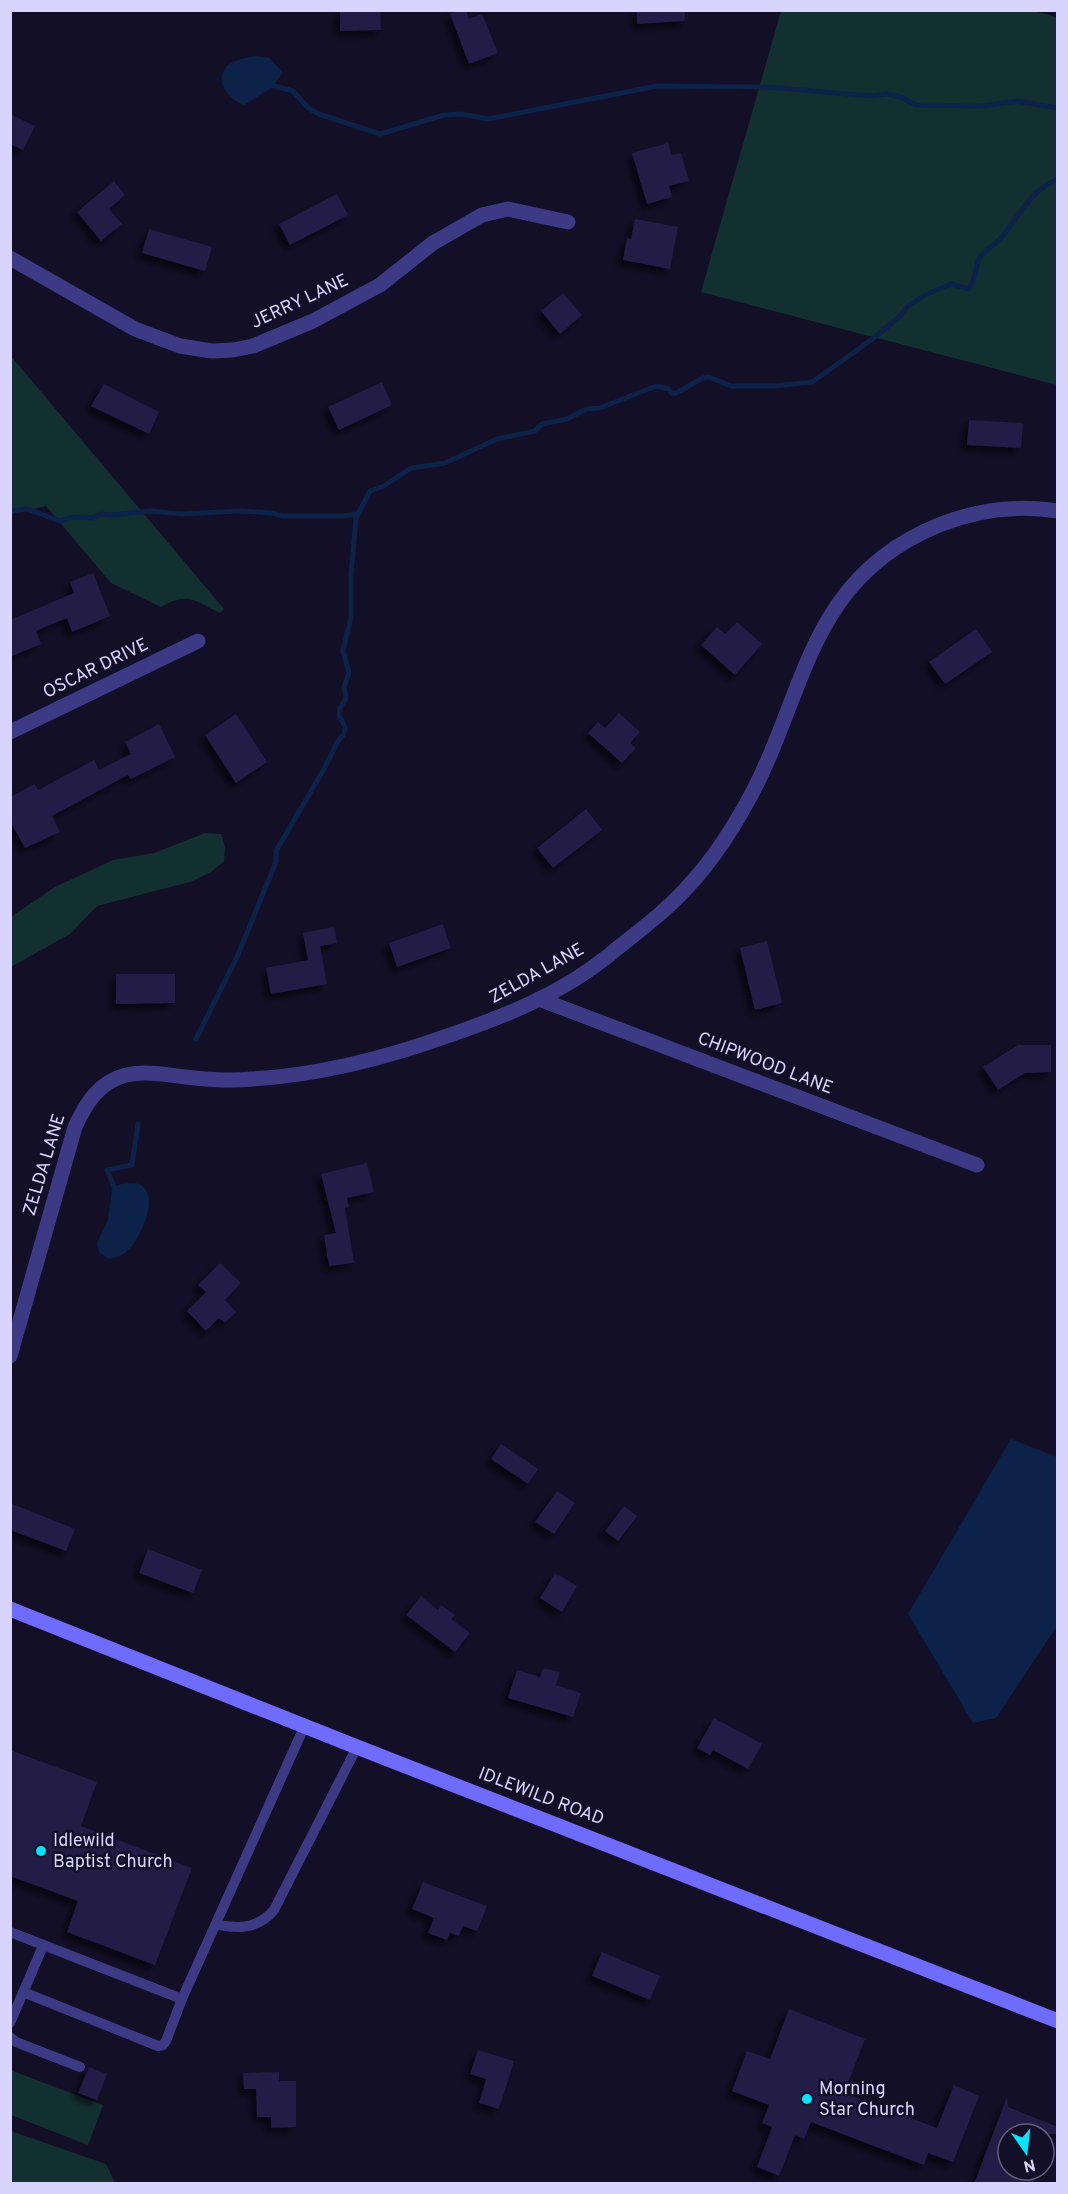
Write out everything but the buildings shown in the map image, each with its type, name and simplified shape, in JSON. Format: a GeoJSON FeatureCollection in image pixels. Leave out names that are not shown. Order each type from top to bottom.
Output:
{"type":"FeatureCollection","features":[{"type":"Feature","properties":{"kind":"main road","name":"IDLEWILD ROAD"},"geometry":{"type":"LineString","coordinates":[[10,1609],[1058,2021]]}},
{"type":"Feature","properties":{"kind":"street","name":"JERRY LANE"},"geometry":{"type":"LineString","coordinates":[[10,258],[98,309],[159,340],[180,346],[223,351],[253,345],[313,321],[380,285],[433,243],[482,215],[508,209],[568,222]]}},
{"type":"Feature","properties":{"kind":"street","name":"ZELDA LANE"},"geometry":{"type":"LineString","coordinates":[[10,1356],[75,1127],[87,1102],[104,1085],[122,1076],[135,1074],[168,1074],[211,1080],[250,1080],[311,1073],[378,1059],[503,1017],[539,999],[597,964],[662,912],[711,860],[744,810],[757,783],[816,639],[847,590],[869,568],[914,535],[950,520],[988,511],[1030,508],[1058,511]]}},
{"type":"Feature","properties":{"kind":"street","name":"OSCAR DRIVE"},"geometry":{"type":"LineString","coordinates":[[10,732],[198,641]]}},
{"type":"Feature","properties":{"kind":"street","name":"CHIPWOOD LANE"},"geometry":{"type":"LineString","coordinates":[[539,999],[977,1164]]}},
{"type":"Feature","properties":{"kind":"lane"},"geometry":{"type":"LineString","coordinates":[[23,1992],[158,2046],[163,2045],[305,1725]]}},
{"type":"Feature","properties":{"kind":"lane"},"geometry":{"type":"LineString","coordinates":[[216,1924],[230,1928],[244,1928],[256,1924],[274,1910],[357,1747]]}},
{"type":"Feature","properties":{"kind":"lane"},"geometry":{"type":"LineString","coordinates":[[10,1932],[182,1999]]}},
{"type":"Feature","properties":{"kind":"lane"},"geometry":{"type":"LineString","coordinates":[[10,2024],[43,1946]]}},
{"type":"Feature","properties":{"kind":"lane"},"geometry":{"type":"LineString","coordinates":[[10,2037],[16,2042],[80,2067]]}},
{"type":"Feature","properties":{"kind":"green space"},"geometry":{"type":"Polygon","coordinates":[[[781,11],[1033,11],[1057,17],[1057,385],[701,292],[781,11]]]}},
{"type":"Feature","properties":{"kind":"green space"},"geometry":{"type":"Polygon","coordinates":[[[10,355],[224,609],[220,613],[185,599],[170,602],[161,607],[111,583],[46,506],[11,514],[10,355]]]}},
{"type":"Feature","properties":{"kind":"green space"},"geometry":{"type":"Polygon","coordinates":[[[205,833],[221,834],[225,848],[224,861],[210,873],[190,882],[97,906],[70,934],[11,967],[11,918],[15,914],[55,887],[113,860],[154,853],[205,833]]]}},
{"type":"Feature","properties":{"kind":"green space"},"geometry":{"type":"Polygon","coordinates":[[[10,2070],[103,2105],[88,2145],[11,2115],[10,2070]]]}},
{"type":"Feature","properties":{"kind":"green space"},"geometry":{"type":"Polygon","coordinates":[[[11,2131],[106,2164],[115,2183],[11,2183],[11,2131]]]}},
{"type":"Feature","properties":{"kind":"water"},"geometry":{"type":"Polygon","coordinates":[[[255,56],[270,58],[283,73],[270,89],[244,105],[233,99],[225,90],[223,72],[233,62],[255,56]]]}},
{"type":"Feature","properties":{"kind":"water"},"geometry":{"type":"Polygon","coordinates":[[[141,1185],[147,1191],[148,1209],[137,1239],[122,1255],[108,1259],[99,1252],[97,1243],[108,1220],[112,1190],[114,1186],[141,1185]]]}},
{"type":"Feature","properties":{"kind":"water"},"geometry":{"type":"Polygon","coordinates":[[[1011,1439],[1057,1457],[1057,1626],[996,1718],[973,1723],[908,1614],[1011,1439]]]}},
{"type":"Feature","properties":{"kind":"waterway"},"geometry":{"type":"LineString","coordinates":[[268,84],[293,91],[308,108],[319,114],[380,134],[444,115],[460,114],[488,119],[657,86],[766,87],[872,96],[887,94],[901,97],[916,105],[982,106],[1017,101],[1058,108]]}},
{"type":"Feature","properties":{"kind":"waterway"},"geometry":{"type":"LineString","coordinates":[[196,1039],[237,957],[276,862],[276,851],[344,734],[345,727],[339,715],[346,698],[344,687],[349,673],[343,651],[351,617],[351,575],[356,518],[370,491],[384,486],[411,468],[445,463],[497,439],[535,431],[542,424],[567,419],[586,409],[600,408],[656,386],[676,393],[709,377],[731,386],[774,386],[812,382],[874,338],[908,306],[925,295],[951,284],[969,289],[981,256],[1007,231],[1031,198],[1047,184],[1058,179]]}},
{"type":"Feature","properties":{"kind":"waterway"},"geometry":{"type":"LineString","coordinates":[[10,511],[27,509],[60,521],[73,517],[92,518],[101,514],[151,511],[181,514],[240,511],[273,513],[282,516],[357,514]]}},
{"type":"Feature","properties":{"kind":"waterway"},"geometry":{"type":"LineString","coordinates":[[117,1193],[107,1170],[132,1165],[138,1124]]}},
{"type":"Feature","properties":{"kind":"place","name":"Idlewild Baptist Church"},"geometry":{"type":"Point","coordinates":[41,1851]}},
{"type":"Feature","properties":{"kind":"place","name":"Morning Star Church"},"geometry":{"type":"Point","coordinates":[807,2099]}}]}
